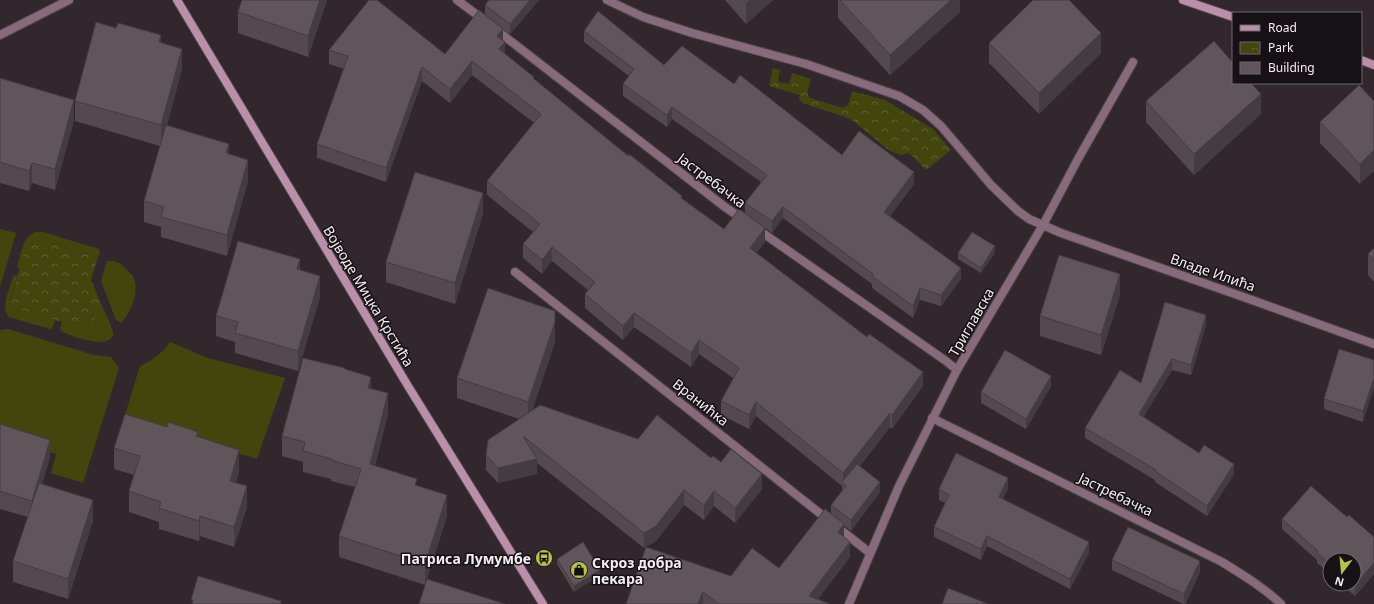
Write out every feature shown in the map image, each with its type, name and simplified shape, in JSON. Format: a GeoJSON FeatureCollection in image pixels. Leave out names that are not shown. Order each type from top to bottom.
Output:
{"type":"FeatureCollection","features":[{"type":"Feature","properties":{"kind":"street"},"geometry":{"type":"LineString","coordinates":[[0,35],[69,0]]}},
{"type":"Feature","properties":{"kind":"street","name":"Војводе Мицка Крстића"},"geometry":{"type":"LineString","coordinates":[[177,0],[408,386],[543,604]]}},
{"type":"Feature","properties":{"kind":"street","name":"Јастребачка"},"geometry":{"type":"LineString","coordinates":[[458,0],[725,207],[940,356],[957,370]]}},
{"type":"Feature","properties":{"kind":"street","name":"Владе Илића"},"geometry":{"type":"LineString","coordinates":[[607,0],[643,16],[685,31],[806,64],[898,96],[923,110],[940,126],[991,185],[1029,219],[1043,226],[1374,344]]}},
{"type":"Feature","properties":{"kind":"street"},"geometry":{"type":"LineString","coordinates":[[1183,0],[1232,17]]}},
{"type":"Feature","properties":{"kind":"street"},"geometry":{"type":"LineString","coordinates":[[1362,60],[1374,65]]}},
{"type":"Feature","properties":{"kind":"street","name":"Триглавска"},"geometry":{"type":"LineString","coordinates":[[849,604],[899,486],[957,370],[1043,226],[1078,159],[1133,62]]}},
{"type":"Feature","properties":{"kind":"street","name":"Вранићка"},"geometry":{"type":"LineString","coordinates":[[515,272],[870,553]]}},
{"type":"Feature","properties":{"kind":"street","name":"Јастребачка"},"geometry":{"type":"LineString","coordinates":[[932,418],[1222,562],[1249,578],[1281,604]]}},
{"type":"Feature","properties":{"kind":"green space"},"geometry":{"type":"Polygon","coordinates":[[[773,68],[780,70],[778,82],[789,84],[792,73],[811,79],[807,93],[810,98],[843,108],[848,105],[852,91],[885,100],[933,129],[951,150],[926,170],[909,153],[901,155],[890,151],[851,119],[803,103],[799,99],[800,95],[769,86],[773,68]]]}},
{"type":"Feature","properties":{"kind":"green space"},"geometry":{"type":"Polygon","coordinates":[[[0,229],[16,233],[0,287],[0,229]]]}},
{"type":"Feature","properties":{"kind":"green space"},"geometry":{"type":"Polygon","coordinates":[[[35,232],[43,232],[99,249],[100,253],[98,257],[39,240],[24,252],[20,268],[17,267],[27,238],[35,232]]]}},
{"type":"Feature","properties":{"kind":"green space"},"geometry":{"type":"Polygon","coordinates":[[[39,240],[98,257],[91,280],[103,308],[97,317],[90,323],[81,325],[61,322],[9,306],[24,252],[30,242],[39,240]]]}},
{"type":"Feature","properties":{"kind":"green space"},"geometry":{"type":"Polygon","coordinates":[[[107,261],[113,261],[120,264],[132,275],[135,282],[136,288],[134,301],[121,323],[116,320],[101,281],[107,261]]]}},
{"type":"Feature","properties":{"kind":"green space"},"geometry":{"type":"Polygon","coordinates":[[[14,275],[17,276],[9,306],[56,319],[52,328],[50,329],[9,317],[6,313],[5,308],[8,291],[14,275]]]}},
{"type":"Feature","properties":{"kind":"green space"},"geometry":{"type":"Polygon","coordinates":[[[103,308],[110,322],[113,333],[110,339],[97,342],[72,336],[61,331],[60,328],[62,321],[73,324],[98,316],[103,308]]]}},
{"type":"Feature","properties":{"kind":"green space"},"geometry":{"type":"Polygon","coordinates":[[[8,329],[94,355],[111,357],[119,368],[83,483],[51,473],[56,454],[0,437],[0,330],[8,329]]]}},
{"type":"Feature","properties":{"kind":"green space"},"geometry":{"type":"Polygon","coordinates":[[[170,342],[208,358],[285,378],[257,459],[124,418],[140,366],[164,350],[170,342]]]}},
{"type":"Feature","properties":{"kind":"building"},"geometry":{"type":"Polygon","coordinates":[[[242,0],[320,0],[308,36],[238,12],[242,0]]]}},
{"type":"Feature","properties":{"kind":"building"},"geometry":{"type":"Polygon","coordinates":[[[369,0],[377,0],[445,54],[479,10],[503,29],[497,36],[505,42],[499,49],[628,156],[629,154],[682,196],[681,198],[724,229],[739,209],[765,228],[750,248],[867,337],[869,334],[923,372],[892,415],[890,413],[843,473],[756,402],[749,415],[721,401],[739,368],[699,340],[691,353],[634,313],[623,326],[585,294],[595,282],[552,247],[542,260],[523,244],[540,224],[487,181],[541,114],[472,61],[450,89],[422,67],[386,168],[317,144],[348,56],[329,50],[369,0]]]}},
{"type":"Feature","properties":{"kind":"building"},"geometry":{"type":"Polygon","coordinates":[[[489,0],[530,0],[510,24],[485,5],[489,0]]]}},
{"type":"Feature","properties":{"kind":"building"},"geometry":{"type":"Polygon","coordinates":[[[743,0],[750,0],[746,3],[743,0]]]}},
{"type":"Feature","properties":{"kind":"building"},"geometry":{"type":"Polygon","coordinates":[[[840,0],[951,0],[890,55],[840,0]]]}},
{"type":"Feature","properties":{"kind":"building"},"geometry":{"type":"Polygon","coordinates":[[[1033,0],[1069,0],[1101,33],[1039,93],[989,43],[1033,0]]]}},
{"type":"Feature","properties":{"kind":"building"},"geometry":{"type":"Polygon","coordinates":[[[598,11],[664,65],[682,46],[734,84],[740,75],[842,155],[859,131],[914,172],[884,212],[961,268],[941,295],[920,288],[913,306],[872,276],[873,274],[783,207],[772,221],[745,203],[767,175],[672,107],[667,115],[623,84],[634,69],[584,31],[598,11]]]}},
{"type":"Feature","properties":{"kind":"building"},"geometry":{"type":"Polygon","coordinates":[[[96,22],[116,28],[118,23],[161,35],[159,42],[182,49],[161,125],[75,101],[96,22]]]}},
{"type":"Feature","properties":{"kind":"building"},"geometry":{"type":"Polygon","coordinates":[[[1214,41],[1232,62],[1232,84],[1252,84],[1261,94],[1194,154],[1146,101],[1214,41]]]}},
{"type":"Feature","properties":{"kind":"building"},"geometry":{"type":"Polygon","coordinates":[[[0,78],[74,100],[55,169],[32,163],[29,171],[0,162],[0,78]]]}},
{"type":"Feature","properties":{"kind":"building"},"geometry":{"type":"Polygon","coordinates":[[[1359,85],[1374,101],[1374,150],[1360,164],[1320,122],[1359,85]]]}},
{"type":"Feature","properties":{"kind":"building"},"geometry":{"type":"Polygon","coordinates":[[[166,125],[229,144],[226,153],[248,160],[227,235],[161,217],[164,207],[144,201],[166,125]]]}},
{"type":"Feature","properties":{"kind":"building"},"geometry":{"type":"Polygon","coordinates":[[[415,172],[483,193],[455,283],[386,262],[415,172]]]}},
{"type":"Feature","properties":{"kind":"building"},"geometry":{"type":"Polygon","coordinates":[[[972,232],[995,246],[981,268],[958,253],[972,232]]]}},
{"type":"Feature","properties":{"kind":"building"},"geometry":{"type":"Polygon","coordinates":[[[238,241],[300,259],[297,269],[320,276],[298,351],[235,333],[238,322],[216,316],[238,241]]]}},
{"type":"Feature","properties":{"kind":"building"},"geometry":{"type":"Polygon","coordinates":[[[1374,248],[1374,261],[1368,254],[1374,248]]]}},
{"type":"Feature","properties":{"kind":"building"},"geometry":{"type":"Polygon","coordinates":[[[1059,255],[1120,274],[1101,335],[1040,316],[1059,255]]]}},
{"type":"Feature","properties":{"kind":"building"},"geometry":{"type":"Polygon","coordinates":[[[488,288],[555,311],[555,322],[528,402],[457,378],[488,288]]]}},
{"type":"Feature","properties":{"kind":"building"},"geometry":{"type":"Polygon","coordinates":[[[1165,302],[1206,315],[1191,365],[1172,359],[1139,414],[1199,453],[1204,445],[1234,464],[1207,506],[1155,471],[1156,470],[1085,428],[1120,370],[1141,383],[1165,302]]]}},
{"type":"Feature","properties":{"kind":"building"},"geometry":{"type":"Polygon","coordinates":[[[1339,349],[1374,360],[1374,378],[1363,411],[1324,399],[1339,349]]]}},
{"type":"Feature","properties":{"kind":"building"},"geometry":{"type":"Polygon","coordinates":[[[1005,350],[1051,376],[1026,419],[981,392],[1005,350]]]}},
{"type":"Feature","properties":{"kind":"building"},"geometry":{"type":"Polygon","coordinates":[[[303,358],[345,368],[371,377],[368,388],[388,393],[370,464],[417,479],[415,485],[447,495],[425,564],[339,536],[361,469],[303,451],[305,442],[282,436],[303,358]]]}},
{"type":"Feature","properties":{"kind":"building"},"geometry":{"type":"Polygon","coordinates":[[[540,405],[638,439],[657,415],[711,458],[713,456],[721,462],[731,449],[762,474],[735,508],[714,491],[704,505],[684,490],[656,526],[644,533],[523,436],[537,459],[498,468],[486,455],[488,440],[540,405]]]}},
{"type":"Feature","properties":{"kind":"building"},"geometry":{"type":"Polygon","coordinates":[[[125,414],[167,427],[168,422],[198,432],[196,436],[239,450],[230,481],[247,486],[234,527],[200,516],[199,521],[159,508],[161,502],[129,491],[140,456],[114,448],[125,414]]]}},
{"type":"Feature","properties":{"kind":"building"},"geometry":{"type":"Polygon","coordinates":[[[0,424],[50,440],[32,501],[0,491],[0,424]]]}},
{"type":"Feature","properties":{"kind":"building"},"geometry":{"type":"Polygon","coordinates":[[[956,453],[1008,478],[999,497],[1089,542],[1070,579],[987,536],[981,549],[934,527],[949,495],[939,489],[956,453]]]}},
{"type":"Feature","properties":{"kind":"building"},"geometry":{"type":"Polygon","coordinates":[[[857,464],[880,482],[851,520],[831,505],[846,486],[842,482],[857,464]]]}},
{"type":"Feature","properties":{"kind":"building"},"geometry":{"type":"Polygon","coordinates":[[[39,483],[93,500],[68,579],[13,561],[39,483]]]}},
{"type":"Feature","properties":{"kind":"building"},"geometry":{"type":"Polygon","coordinates":[[[1311,486],[1347,517],[1349,515],[1374,537],[1374,563],[1362,577],[1362,552],[1322,552],[1322,557],[1317,553],[1318,551],[1282,519],[1311,486]]]}},
{"type":"Feature","properties":{"kind":"building"},"geometry":{"type":"Polygon","coordinates":[[[825,509],[844,524],[838,532],[850,542],[809,596],[830,604],[719,604],[703,592],[698,604],[626,604],[646,547],[731,576],[752,548],[779,568],[825,509]]]}},
{"type":"Feature","properties":{"kind":"building"},"geometry":{"type":"Polygon","coordinates":[[[1128,527],[1200,561],[1184,594],[1112,560],[1128,527]]]}},
{"type":"Feature","properties":{"kind":"building"},"geometry":{"type":"Polygon","coordinates":[[[583,542],[600,570],[574,586],[557,559],[583,542]]]}},
{"type":"Feature","properties":{"kind":"building"},"geometry":{"type":"Polygon","coordinates":[[[198,576],[281,601],[281,604],[192,604],[193,600],[191,600],[198,576]]]}},
{"type":"Feature","properties":{"kind":"building"},"geometry":{"type":"Polygon","coordinates":[[[427,579],[505,604],[419,604],[427,579]]]}},
{"type":"Feature","properties":{"kind":"building"},"geometry":{"type":"Polygon","coordinates":[[[948,588],[988,604],[942,604],[948,588]]]}},
{"type":"Feature","properties":{"kind":"place","name":"Патриса Лумумбе"},"geometry":{"type":"Point","coordinates":[544,558]}},
{"type":"Feature","properties":{"kind":"place","name":"Скроз добра пекара"},"geometry":{"type":"Point","coordinates":[579,570]}}]}
